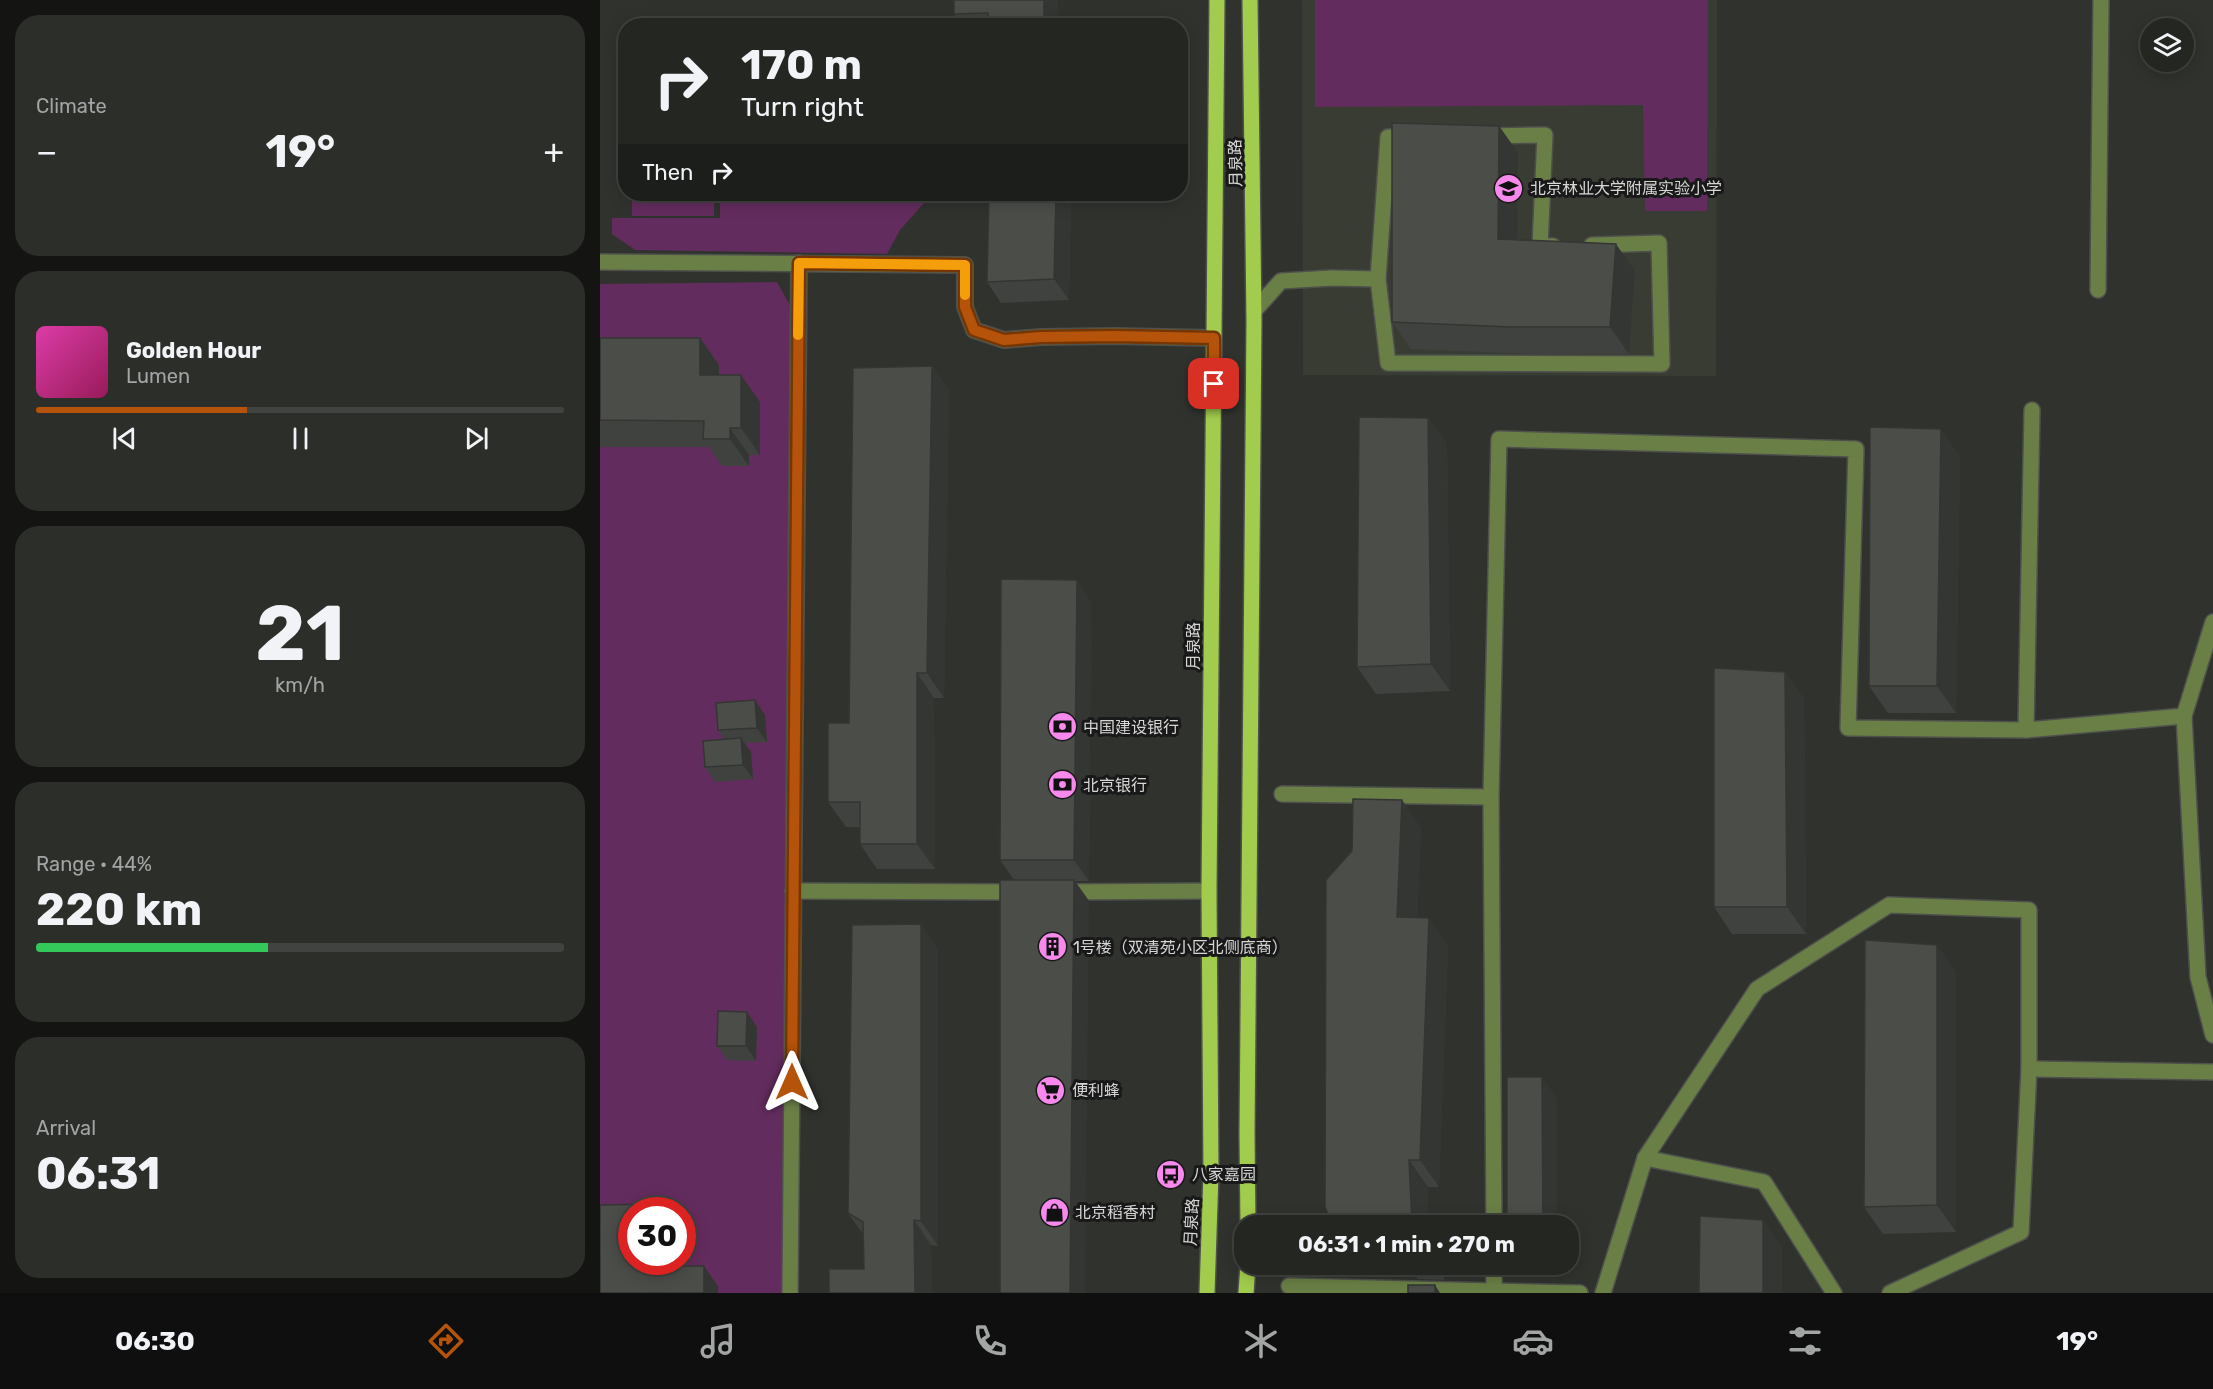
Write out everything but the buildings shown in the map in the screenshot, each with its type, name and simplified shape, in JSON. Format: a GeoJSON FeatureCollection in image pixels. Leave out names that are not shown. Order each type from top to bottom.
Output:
{"type":"FeatureCollection","features":[{"type":"Feature","properties":{"kind":"main road","name":"月泉路"},"geometry":{"type":"LineString","coordinates":[[1207,1293],[1211,1173],[1209,891],[1217,0]]}},
{"type":"Feature","properties":{"kind":"main road","name":"月泉路"},"geometry":{"type":"LineString","coordinates":[[1248,1215],[1254,312],[1250,0]]}},
{"type":"Feature","properties":{"kind":"main road"},"geometry":{"type":"LineString","coordinates":[[1246,1293],[1247,1275]]}},
{"type":"Feature","properties":{"kind":"street"},"geometry":{"type":"LineString","coordinates":[[2098,290],[2101,0]]}},
{"type":"Feature","properties":{"kind":"street"},"geometry":{"type":"LineString","coordinates":[[1422,137],[1388,137],[1378,279],[1388,363],[1662,364],[1659,243],[1540,246],[1545,135],[1467,136]]}},
{"type":"Feature","properties":{"kind":"street"},"geometry":{"type":"LineString","coordinates":[[600,262],[965,265],[965,307],[974,330],[1004,340],[1115,336],[1214,338]]}},
{"type":"Feature","properties":{"kind":"street"},"geometry":{"type":"LineString","coordinates":[[790,1293],[799,263]]}},
{"type":"Feature","properties":{"kind":"street"},"geometry":{"type":"LineString","coordinates":[[1254,312],[1281,281],[1378,279]]}},
{"type":"Feature","properties":{"kind":"street"},"geometry":{"type":"LineString","coordinates":[[2026,730],[2032,410]]}},
{"type":"Feature","properties":{"kind":"street"},"geometry":{"type":"LineString","coordinates":[[1494,1215],[1491,797],[1499,439],[1856,449],[1848,728],[2026,730],[2184,716]]}},
{"type":"Feature","properties":{"kind":"street"},"geometry":{"type":"LineString","coordinates":[[2213,622],[2184,716],[2198,977],[2213,1035]]}},
{"type":"Feature","properties":{"kind":"street"},"geometry":{"type":"LineString","coordinates":[[1282,794],[1491,797]]}},
{"type":"Feature","properties":{"kind":"street"},"geometry":{"type":"LineString","coordinates":[[793,891],[1209,891]]}},
{"type":"Feature","properties":{"kind":"street"},"geometry":{"type":"LineString","coordinates":[[1603,1293],[1645,1158],[1757,989],[1889,905],[2029,910],[2029,1069],[2021,1232],[1890,1293]]}},
{"type":"Feature","properties":{"kind":"street"},"geometry":{"type":"LineString","coordinates":[[2029,1069],[2213,1072]]}},
{"type":"Feature","properties":{"kind":"street"},"geometry":{"type":"LineString","coordinates":[[1645,1158],[1764,1182],[1834,1293]]}},
{"type":"Feature","properties":{"kind":"street"},"geometry":{"type":"LineString","coordinates":[[1494,1275],[1494,1291]]}},
{"type":"Feature","properties":{"kind":"street"},"geometry":{"type":"LineString","coordinates":[[1289,1286],[1381,1291],[1580,1293]]}},
{"type":"Feature","properties":{"kind":"shaded area","name":"北京林业大学附属实验小学"},"geometry":{"type":"Polygon","coordinates":[[[1302,0],[1717,0],[1716,376],[1303,375],[1302,0]]]}},
{"type":"Feature","properties":{"kind":"shaded area"},"geometry":{"type":"Polygon","coordinates":[[[1315,0],[1708,0],[1707,211],[1645,211],[1643,105],[1315,107],[1315,0]]]}},
{"type":"Feature","properties":{"kind":"shaded area"},"geometry":{"type":"Polygon","coordinates":[[[632,201],[714,201],[714,216],[632,216],[632,201]]]}},
{"type":"Feature","properties":{"kind":"shaded area"},"geometry":{"type":"Polygon","coordinates":[[[720,201],[931,201],[923,204],[900,230],[887,254],[635,250],[612,234],[612,218],[720,218],[720,201]]]}},
{"type":"Feature","properties":{"kind":"shaded area"},"geometry":{"type":"Polygon","coordinates":[[[777,282],[792,309],[783,1293],[600,1293],[600,284],[777,282]]]}},
{"type":"Feature","properties":{"kind":"slow traffic"},"geometry":{"type":"LineString","coordinates":[[798,335],[799,263],[965,265],[965,295]]}},
{"type":"Feature","properties":{"kind":"place","name":"北京林业大学附属实验小学"},"geometry":{"type":"Point","coordinates":[1509,188]}},
{"type":"Feature","properties":{"kind":"place","name":"中国建设银行"},"geometry":{"type":"Point","coordinates":[1062,727]}},
{"type":"Feature","properties":{"kind":"place","name":"北京银行"},"geometry":{"type":"Point","coordinates":[1062,785]}},
{"type":"Feature","properties":{"kind":"place","name":"1号楼（双清苑小区北侧底商）"},"geometry":{"type":"Point","coordinates":[1052,947]}},
{"type":"Feature","properties":{"kind":"place","name":"便利蜂"},"geometry":{"type":"Point","coordinates":[1051,1090]}},
{"type":"Feature","properties":{"kind":"place","name":"八家嘉园"},"geometry":{"type":"Point","coordinates":[1171,1174]}},
{"type":"Feature","properties":{"kind":"place","name":"北京稻香村"},"geometry":{"type":"Point","coordinates":[1054,1212]}},
{"type":"Feature","properties":{"kind":"route"},"geometry":{"type":"LineString","coordinates":[[792,1082],[799,263],[965,265],[965,307],[974,330],[1004,340],[1115,336],[1214,338],[1214,384]]}}]}
